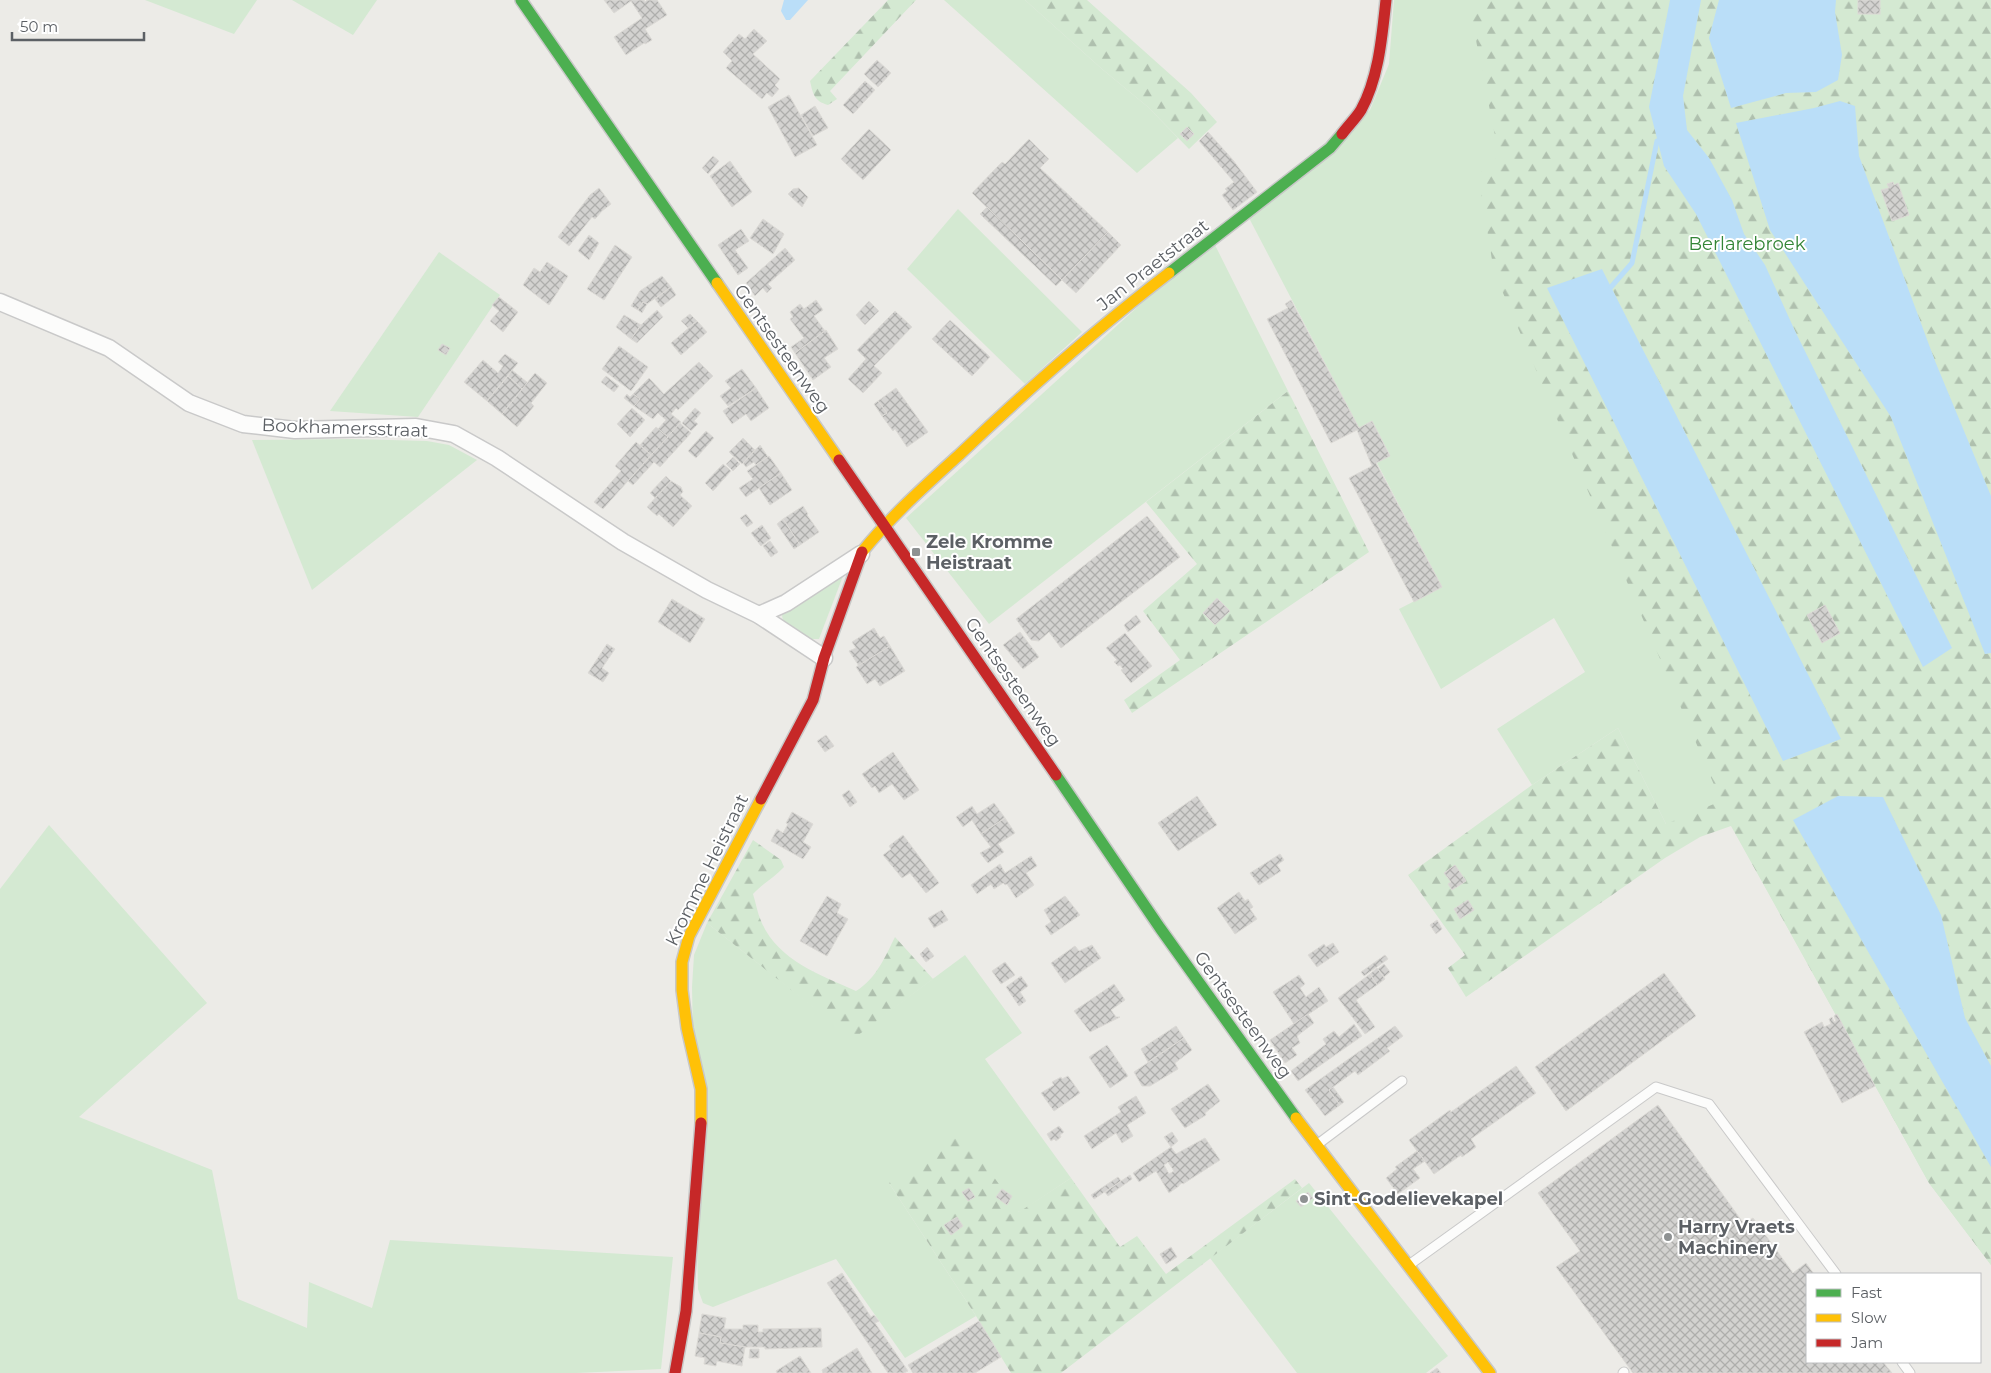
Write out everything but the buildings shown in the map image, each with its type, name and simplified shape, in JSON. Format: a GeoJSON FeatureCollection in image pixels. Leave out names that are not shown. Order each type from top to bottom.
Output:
{"type":"FeatureCollection","features":[{"type":"Feature","properties":{"kind":"main road","name":"Gentsesteenweg"},"geometry":{"type":"LineString","coordinates":[[521,0],[883,526],[986,672],[1165,936],[1282,1100],[1318,1144],[1490,1373]]}},
{"type":"Feature","properties":{"kind":"main road","name":"Jan Praetstraat"},"geometry":{"type":"LineString","coordinates":[[883,526],[993,422],[1130,303],[1330,148],[1362,110],[1381,45],[1386,0]]}},
{"type":"Feature","properties":{"kind":"main road","name":"Kromme Heistraat"},"geometry":{"type":"LineString","coordinates":[[675,1373],[686,1311],[701,1130],[701,1089],[687,1028],[682,990],[682,962],[689,936],[813,700],[824,658],[861,554],[883,526]]}},
{"type":"Feature","properties":{"kind":"street","name":"Bookhamersstraat"},"geometry":{"type":"LineString","coordinates":[[0,302],[109,348],[189,403],[243,424],[295,430],[416,427],[454,434],[497,458],[623,542],[707,590],[759,615],[824,658]]}},
{"type":"Feature","properties":{"kind":"street"},"geometry":{"type":"LineString","coordinates":[[759,615],[786,603],[861,554]]}},
{"type":"Feature","properties":{"kind":"lane"},"geometry":{"type":"LineString","coordinates":[[1318,1144],[1402,1082]]}},
{"type":"Feature","properties":{"kind":"lane"},"geometry":{"type":"LineString","coordinates":[[1408,1265],[1656,1087],[1709,1104],[1835,1273]]}},
{"type":"Feature","properties":{"kind":"green space"},"geometry":{"type":"Polygon","coordinates":[[[145,0],[257,0],[234,34],[145,0]]]}},
{"type":"Feature","properties":{"kind":"green space"},"geometry":{"type":"Polygon","coordinates":[[[292,0],[377,0],[353,35],[292,0]]]}},
{"type":"Feature","properties":{"kind":"green space"},"geometry":{"type":"Polygon","coordinates":[[[888,0],[916,0],[830,91],[837,99],[828,105],[817,99],[813,93],[810,81],[888,0]]]}},
{"type":"Feature","properties":{"kind":"green space"},"geometry":{"type":"Polygon","coordinates":[[[944,0],[1025,0],[1102,69],[1148,107],[1178,138],[1137,173],[944,0]]]}},
{"type":"Feature","properties":{"kind":"green space"},"geometry":{"type":"Polygon","coordinates":[[[1025,0],[1087,0],[1191,93],[1217,122],[1189,149],[1148,107],[1102,69],[1025,0]]]}},
{"type":"Feature","properties":{"kind":"green space","name":"Berlarebroek"},"geometry":{"type":"Polygon","coordinates":[[[1394,0],[1991,0],[1991,1265],[1929,1183],[1731,825],[1666,824],[1618,728],[1532,785],[1497,729],[1585,672],[1554,618],[1441,689],[1399,609],[1442,587],[1377,463],[1390,455],[1372,421],[1359,428],[1249,218],[1370,110],[1389,64],[1394,0]]]}},
{"type":"Feature","properties":{"kind":"green space","name":"Berlarebroek"},"geometry":{"type":"Polygon","coordinates":[[[1468,0],[1670,0],[1663,31],[1664,166],[1696,214],[1923,667],[1952,648],[1795,331],[1765,265],[1744,234],[1732,200],[1709,158],[1687,130],[1683,96],[1701,0],[1719,0],[1709,38],[1731,108],[1786,93],[1816,92],[1842,55],[1835,12],[1836,0],[1991,0],[1991,496],[1935,361],[1859,156],[1855,106],[1840,101],[1736,123],[1770,230],[1891,417],[1985,654],[1991,653],[1991,1066],[1965,1018],[1941,915],[1793,820],[1991,1167],[1991,1265],[1929,1183],[1731,826],[1700,837],[1665,858],[1466,997],[1448,968],[1465,955],[1408,875],[1532,785],[1618,728],[1666,824],[1721,801],[1494,272],[1478,175],[1499,156],[1468,0]],[[1602,269],[1548,289],[1783,761],[1841,739],[1602,269]]]}},
{"type":"Feature","properties":{"kind":"green space"},"geometry":{"type":"Polygon","coordinates":[[[958,209],[1082,332],[1025,384],[907,269],[958,209]]]}},
{"type":"Feature","properties":{"kind":"green space"},"geometry":{"type":"Polygon","coordinates":[[[1215,245],[1288,391],[989,624],[906,518],[1144,301],[1215,245]]]}},
{"type":"Feature","properties":{"kind":"green space"},"geometry":{"type":"Polygon","coordinates":[[[439,252],[500,295],[418,417],[330,411],[439,252]]]}},
{"type":"Feature","properties":{"kind":"green space"},"geometry":{"type":"Polygon","coordinates":[[[1288,391],[1369,552],[1132,713],[1124,700],[1180,660],[1143,611],[1197,564],[1146,502],[1288,391]]]}},
{"type":"Feature","properties":{"kind":"green space"},"geometry":{"type":"Polygon","coordinates":[[[352,439],[427,441],[449,445],[477,460],[312,590],[252,440],[352,439]]]}},
{"type":"Feature","properties":{"kind":"green space"},"geometry":{"type":"Polygon","coordinates":[[[843,576],[819,639],[810,639],[783,621],[782,615],[843,576]]]}},
{"type":"Feature","properties":{"kind":"green space"},"geometry":{"type":"Polygon","coordinates":[[[49,825],[207,1003],[79,1117],[212,1170],[238,1299],[307,1328],[309,1282],[372,1308],[390,1240],[673,1257],[661,1369],[577,1373],[0,1373],[0,889],[49,825]]]}},
{"type":"Feature","properties":{"kind":"green space"},"geometry":{"type":"Polygon","coordinates":[[[753,840],[781,860],[784,867],[753,894],[760,918],[768,935],[789,956],[814,972],[856,991],[874,974],[884,960],[895,937],[933,979],[853,1039],[707,923],[753,840]]]}},
{"type":"Feature","properties":{"kind":"green space"},"geometry":{"type":"Polygon","coordinates":[[[707,923],[853,1038],[965,955],[1022,1033],[985,1059],[1071,1178],[1020,1212],[889,1183],[976,1316],[905,1358],[836,1259],[713,1307],[703,1303],[698,1289],[692,987],[694,955],[707,923]]]}},
{"type":"Feature","properties":{"kind":"green space"},"geometry":{"type":"Polygon","coordinates":[[[962,1133],[1019,1212],[1071,1178],[1120,1247],[1137,1236],[1166,1274],[1295,1179],[1302,1188],[1061,1373],[1011,1373],[889,1183],[962,1133]]]}},
{"type":"Feature","properties":{"kind":"green space"},"geometry":{"type":"Polygon","coordinates":[[[1309,1183],[1448,1356],[1426,1373],[1297,1373],[1210,1258],[1309,1183]]]}},
{"type":"Feature","properties":{"kind":"water"},"geometry":{"type":"Polygon","coordinates":[[[784,0],[808,0],[790,20],[786,20],[781,11],[784,0]]]}},
{"type":"Feature","properties":{"kind":"water"},"geometry":{"type":"Polygon","coordinates":[[[1670,0],[1701,0],[1683,96],[1687,130],[1709,158],[1732,200],[1744,234],[1765,265],[1795,331],[1952,648],[1923,667],[1696,214],[1664,166],[1649,107],[1670,0]]]}},
{"type":"Feature","properties":{"kind":"water"},"geometry":{"type":"Polygon","coordinates":[[[1719,0],[1836,0],[1835,12],[1842,55],[1838,80],[1816,92],[1786,93],[1731,108],[1709,38],[1719,0]]]}},
{"type":"Feature","properties":{"kind":"water"},"geometry":{"type":"Polygon","coordinates":[[[1840,101],[1855,106],[1859,156],[1935,361],[1991,496],[1991,653],[1985,654],[1891,417],[1770,230],[1736,123],[1840,101]]]}},
{"type":"Feature","properties":{"kind":"water"},"geometry":{"type":"Polygon","coordinates":[[[1602,269],[1841,739],[1783,761],[1547,288],[1602,269]]]}},
{"type":"Feature","properties":{"kind":"water"},"geometry":{"type":"Polygon","coordinates":[[[1838,796],[1883,797],[1941,915],[1965,1018],[1991,1066],[1991,1167],[1793,820],[1838,796]]]}},
{"type":"Feature","properties":{"kind":"waterway"},"geometry":{"type":"LineString","coordinates":[[1611,287],[1632,263],[1657,141]]}},
{"type":"Feature","properties":{"kind":"traffic: fast"},"geometry":{"type":"LineString","coordinates":[[521,0],[717,283]]}},
{"type":"Feature","properties":{"kind":"traffic: fast"},"geometry":{"type":"LineString","coordinates":[[1169,273],[1330,148],[1342,134]]}},
{"type":"Feature","properties":{"kind":"traffic: fast"},"geometry":{"type":"LineString","coordinates":[[1056,775],[1160,928],[1296,1118]]}},
{"type":"Feature","properties":{"kind":"traffic: slow"},"geometry":{"type":"LineString","coordinates":[[862,552],[909,502],[1010,407],[1088,338],[1169,273]]}},
{"type":"Feature","properties":{"kind":"traffic: slow"},"geometry":{"type":"LineString","coordinates":[[717,283],[839,460]]}},
{"type":"Feature","properties":{"kind":"traffic: slow"},"geometry":{"type":"LineString","coordinates":[[701,1123],[701,1089],[687,1028],[682,990],[682,962],[689,936],[761,799]]}},
{"type":"Feature","properties":{"kind":"traffic: slow"},"geometry":{"type":"LineString","coordinates":[[1296,1118],[1490,1373]]}},
{"type":"Feature","properties":{"kind":"traffic: jam"},"geometry":{"type":"LineString","coordinates":[[1342,134],[1361,110],[1372,84],[1379,56],[1386,0]]}},
{"type":"Feature","properties":{"kind":"traffic: jam"},"geometry":{"type":"LineString","coordinates":[[839,460],[1056,775]]}},
{"type":"Feature","properties":{"kind":"traffic: jam"},"geometry":{"type":"LineString","coordinates":[[761,799],[813,700],[824,658],[862,552]]}},
{"type":"Feature","properties":{"kind":"traffic: jam"},"geometry":{"type":"LineString","coordinates":[[675,1373],[686,1311],[701,1123]]}},
{"type":"Feature","properties":{"kind":"place","name":"Zele Kromme Heistraat"},"geometry":{"type":"Point","coordinates":[916,552]}},
{"type":"Feature","properties":{"kind":"place","name":"Sint-Godelievekapel"},"geometry":{"type":"Point","coordinates":[1304,1199]}},
{"type":"Feature","properties":{"kind":"place","name":"Harry Vraets Machinery"},"geometry":{"type":"Point","coordinates":[1668,1237]}}]}
